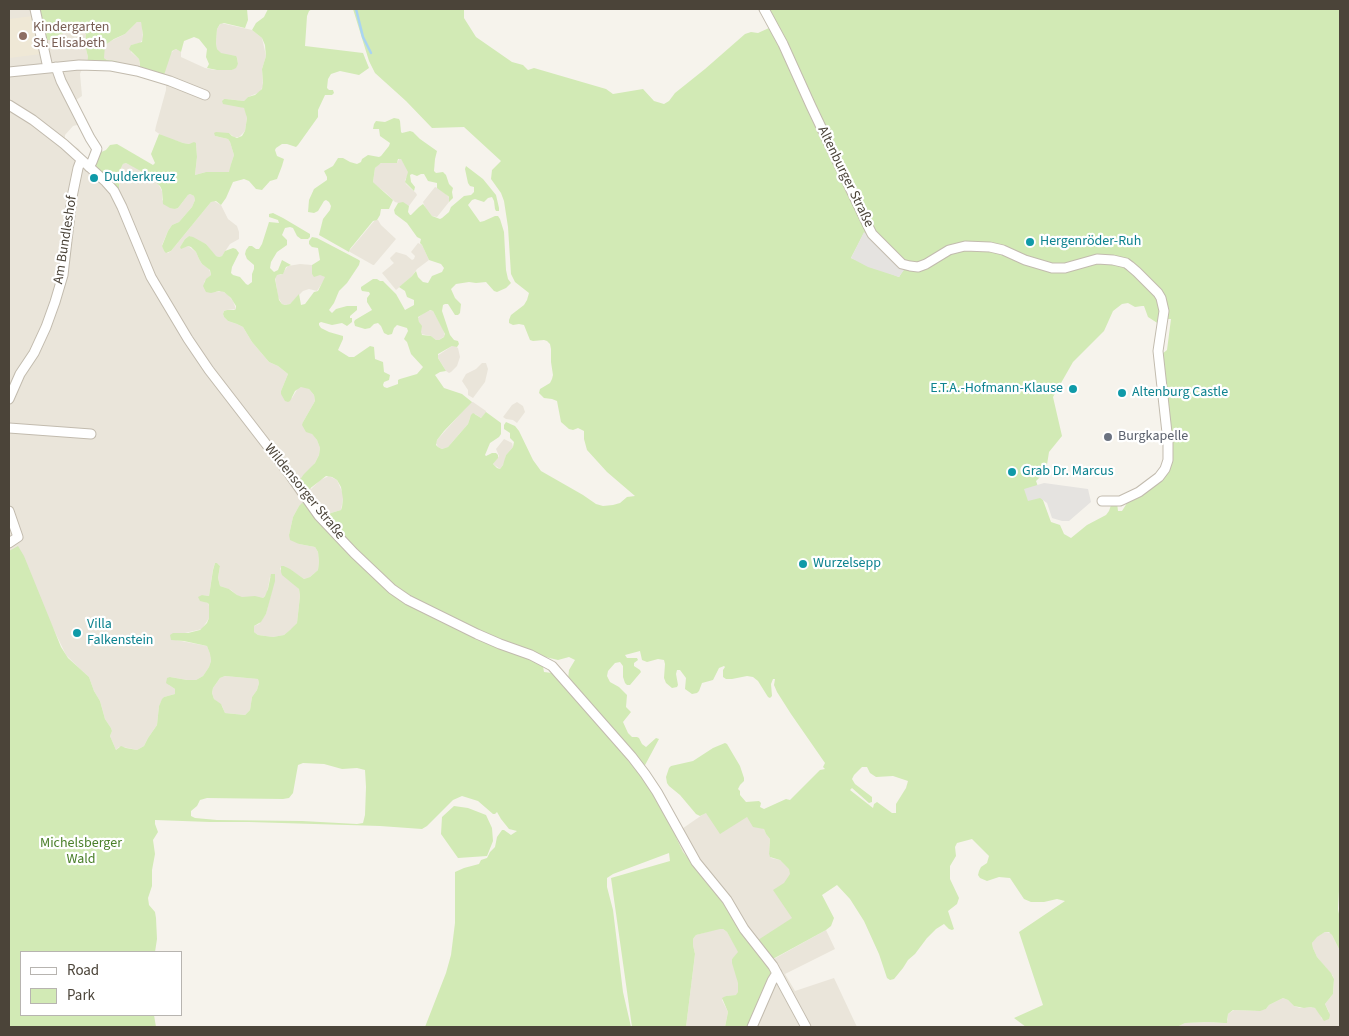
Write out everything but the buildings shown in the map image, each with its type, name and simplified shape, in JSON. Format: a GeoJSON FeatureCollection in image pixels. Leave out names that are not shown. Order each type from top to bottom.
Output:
{"type":"FeatureCollection","features":[{"type":"Feature","properties":{"kind":"street"},"geometry":{"type":"LineString","coordinates":[[35,9],[52,68],[97,148],[89,167]]}},
{"type":"Feature","properties":{"kind":"street","name":"Altenburger Straße"},"geometry":{"type":"LineString","coordinates":[[764,9],[783,44],[868,228],[902,264],[918,267],[949,250],[965,246],[996,249],[1052,268],[1065,268],[1097,259],[1113,260],[1130,266],[1158,293],[1164,311],[1158,351],[1168,442],[1168,460],[1165,469],[1159,477],[1139,492],[1120,501],[1102,501]]}},
{"type":"Feature","properties":{"kind":"street"},"geometry":{"type":"LineString","coordinates":[[9,72],[95,65],[111,66],[137,71],[170,81],[206,95]]}},
{"type":"Feature","properties":{"kind":"street","name":"Wildensorger Straße"},"geometry":{"type":"LineString","coordinates":[[9,105],[33,120],[106,182],[118,199],[151,277],[188,339],[214,377],[324,521],[354,553],[408,600],[478,634],[531,655],[552,666],[632,756],[645,774],[696,862],[727,900],[744,929],[777,973],[806,1027]]}},
{"type":"Feature","properties":{"kind":"street","name":"Am Bundleshof"},"geometry":{"type":"LineString","coordinates":[[9,399],[20,374],[34,354],[55,302],[64,267],[72,198],[78,168],[82,160]]}},
{"type":"Feature","properties":{"kind":"street"},"geometry":{"type":"LineString","coordinates":[[9,428],[91,434]]}},
{"type":"Feature","properties":{"kind":"street"},"geometry":{"type":"LineString","coordinates":[[9,511],[18,537],[9,543]]}},
{"type":"Feature","properties":{"kind":"street"},"geometry":{"type":"LineString","coordinates":[[752,1027],[777,973]]}},
{"type":"Feature","properties":{"kind":"shaded area"},"geometry":{"type":"Polygon","coordinates":[[[9,9],[36,9],[54,39],[64,33],[81,31],[86,34],[85,45],[88,62],[86,68],[80,74],[82,96],[76,100],[81,126],[73,126],[65,135],[68,142],[79,149],[81,157],[119,188],[119,172],[123,164],[126,163],[137,168],[157,182],[162,191],[162,200],[175,209],[178,208],[188,195],[194,196],[195,200],[192,207],[168,231],[162,245],[164,251],[168,253],[171,251],[211,202],[214,201],[221,205],[228,219],[237,226],[239,239],[230,244],[222,256],[215,256],[206,244],[189,236],[180,247],[188,246],[196,252],[202,264],[209,269],[211,275],[204,282],[216,292],[222,291],[227,294],[233,301],[236,309],[224,311],[224,317],[228,321],[243,327],[252,342],[269,362],[288,374],[281,391],[292,398],[298,388],[304,386],[314,395],[315,401],[303,422],[317,440],[320,448],[319,455],[312,467],[311,489],[320,480],[329,476],[337,480],[343,494],[341,510],[325,516],[299,506],[293,517],[289,535],[299,544],[315,547],[318,552],[319,562],[318,570],[310,577],[304,579],[284,566],[280,569],[299,589],[300,596],[297,623],[284,635],[273,637],[258,635],[254,632],[254,626],[259,624],[266,614],[275,577],[270,577],[267,593],[263,598],[239,597],[231,590],[220,586],[218,578],[220,566],[215,563],[209,596],[202,595],[203,601],[208,603],[209,606],[209,618],[202,629],[185,633],[176,640],[207,646],[211,661],[209,667],[203,676],[196,680],[170,677],[169,685],[175,689],[175,694],[164,697],[159,706],[157,725],[144,746],[137,750],[119,747],[116,750],[110,736],[111,728],[105,719],[100,701],[89,677],[66,655],[53,628],[9,551],[9,9]]]}},
{"type":"Feature","properties":{"kind":"shaded area","name":"Kindergarten St. Elisabeth"},"geometry":{"type":"Polygon","coordinates":[[[33,16],[41,54],[9,58],[9,19],[33,16]]]}},
{"type":"Feature","properties":{"kind":"shaded area"},"geometry":{"type":"Polygon","coordinates":[[[137,22],[141,22],[143,39],[140,43],[131,45],[131,52],[139,59],[140,71],[120,67],[116,61],[104,58],[104,47],[107,43],[125,34],[137,22]]]}},
{"type":"Feature","properties":{"kind":"shaded area"},"geometry":{"type":"Polygon","coordinates":[[[221,23],[252,30],[262,38],[266,56],[262,69],[263,86],[260,92],[248,97],[244,101],[222,100],[244,108],[247,118],[245,131],[239,137],[234,137],[229,133],[215,136],[228,139],[230,142],[234,155],[230,172],[206,172],[195,175],[196,143],[183,143],[164,137],[155,131],[166,90],[166,85],[162,80],[170,54],[176,49],[181,52],[181,57],[205,68],[232,70],[238,64],[237,58],[221,54],[217,49],[217,29],[221,23]]]}},
{"type":"Feature","properties":{"kind":"shaded area"},"geometry":{"type":"Polygon","coordinates":[[[401,159],[408,170],[405,180],[406,184],[417,195],[409,206],[395,202],[373,182],[375,168],[379,164],[384,162],[397,163],[401,159]]]}},
{"type":"Feature","properties":{"kind":"shaded area"},"geometry":{"type":"Polygon","coordinates":[[[435,187],[440,189],[450,199],[437,217],[432,216],[423,202],[435,187]]]}},
{"type":"Feature","properties":{"kind":"shaded area"},"geometry":{"type":"Polygon","coordinates":[[[375,220],[378,220],[396,239],[373,265],[349,251],[375,220]]]}},
{"type":"Feature","properties":{"kind":"shaded area"},"geometry":{"type":"Polygon","coordinates":[[[864,232],[904,270],[899,277],[868,267],[851,258],[864,232]]]}},
{"type":"Feature","properties":{"kind":"shaded area"},"geometry":{"type":"Polygon","coordinates":[[[418,243],[422,245],[429,260],[396,290],[382,273],[394,263],[390,258],[396,252],[406,255],[412,260],[414,259],[415,256],[411,252],[418,243]]]}},
{"type":"Feature","properties":{"kind":"shaded area"},"geometry":{"type":"Polygon","coordinates":[[[312,265],[312,274],[326,277],[317,291],[309,289],[303,291],[290,304],[282,304],[278,297],[275,276],[281,275],[288,266],[312,265]]]}},
{"type":"Feature","properties":{"kind":"shaded area"},"geometry":{"type":"Polygon","coordinates":[[[428,310],[433,311],[443,329],[445,336],[439,340],[421,334],[418,318],[428,310]]]}},
{"type":"Feature","properties":{"kind":"shaded area"},"geometry":{"type":"Polygon","coordinates":[[[452,346],[458,348],[460,357],[457,366],[449,373],[437,356],[452,346]]]}},
{"type":"Feature","properties":{"kind":"shaded area"},"geometry":{"type":"Polygon","coordinates":[[[482,363],[486,363],[488,369],[485,382],[473,398],[468,395],[468,390],[462,381],[466,374],[476,369],[482,363]]]}},
{"type":"Feature","properties":{"kind":"shaded area"},"geometry":{"type":"Polygon","coordinates":[[[471,402],[486,411],[486,413],[481,418],[475,414],[470,418],[468,424],[448,447],[442,449],[438,447],[437,440],[471,402]]]}},
{"type":"Feature","properties":{"kind":"shaded area"},"geometry":{"type":"Polygon","coordinates":[[[517,402],[523,406],[525,412],[517,423],[503,417],[512,405],[517,402]]]}},
{"type":"Feature","properties":{"kind":"shaded area"},"geometry":{"type":"Polygon","coordinates":[[[504,439],[512,443],[513,447],[506,455],[505,462],[500,469],[493,464],[499,456],[496,449],[504,439]]]}},
{"type":"Feature","properties":{"kind":"shaded area"},"geometry":{"type":"Polygon","coordinates":[[[1044,483],[1088,489],[1091,502],[1069,521],[1052,518],[1047,503],[1040,498],[1028,501],[1024,489],[1044,483]]]}},
{"type":"Feature","properties":{"kind":"shaded area"},"geometry":{"type":"Polygon","coordinates":[[[225,676],[258,679],[259,683],[252,697],[250,710],[245,715],[225,713],[222,706],[214,699],[213,688],[220,678],[225,676]]]}},
{"type":"Feature","properties":{"kind":"shaded area"},"geometry":{"type":"Polygon","coordinates":[[[705,813],[747,817],[764,829],[770,839],[769,854],[771,858],[780,860],[790,869],[793,918],[758,941],[772,960],[826,930],[835,949],[785,974],[795,991],[834,978],[857,1027],[750,1027],[771,972],[696,867],[683,852],[676,837],[676,833],[705,813]]]}},
{"type":"Feature","properties":{"kind":"shaded area"},"geometry":{"type":"Polygon","coordinates":[[[723,929],[727,932],[738,951],[738,954],[732,959],[739,985],[738,992],[737,995],[726,996],[722,1000],[728,1012],[725,1027],[686,1027],[695,954],[693,939],[696,935],[723,929]]]}},
{"type":"Feature","properties":{"kind":"shaded area"},"geometry":{"type":"Polygon","coordinates":[[[1325,932],[1331,933],[1340,951],[1340,1027],[1177,1027],[1185,1023],[1224,1023],[1228,1020],[1228,1014],[1234,1010],[1256,1011],[1266,1009],[1269,1005],[1283,998],[1300,1008],[1315,1008],[1322,1019],[1329,1012],[1325,1004],[1333,994],[1334,982],[1333,976],[1317,957],[1312,943],[1316,937],[1325,932]]]}},
{"type":"Feature","properties":{"kind":"green space"},"geometry":{"type":"Polygon","coordinates":[[[36,9],[247,9],[248,20],[245,28],[224,23],[220,24],[217,29],[217,49],[221,53],[236,56],[238,64],[236,68],[232,70],[217,70],[207,68],[209,64],[206,57],[207,49],[199,39],[194,37],[184,41],[181,52],[176,49],[172,51],[163,78],[140,71],[139,59],[129,49],[131,45],[142,42],[141,22],[137,22],[125,34],[105,45],[104,58],[120,64],[87,64],[86,34],[84,32],[64,33],[52,40],[47,40],[36,9]]]}},
{"type":"Feature","properties":{"kind":"green space"},"geometry":{"type":"Polygon","coordinates":[[[268,9],[312,9],[307,16],[305,46],[363,53],[369,68],[359,75],[340,71],[331,74],[328,79],[327,88],[333,90],[334,93],[332,95],[325,95],[318,110],[318,117],[298,145],[296,147],[282,144],[276,148],[277,156],[284,159],[277,179],[270,181],[262,190],[256,189],[249,181],[244,179],[233,182],[221,205],[216,201],[211,202],[171,251],[166,253],[162,246],[168,231],[192,207],[195,200],[194,196],[188,195],[178,208],[170,208],[163,204],[160,186],[148,175],[126,163],[123,164],[119,172],[119,188],[117,189],[95,170],[95,161],[99,153],[106,150],[110,145],[117,144],[153,165],[155,163],[151,154],[159,134],[183,143],[196,143],[195,175],[206,172],[229,172],[234,155],[230,142],[228,139],[215,136],[214,133],[229,133],[237,138],[242,136],[245,131],[247,118],[244,108],[223,104],[222,101],[226,99],[244,101],[262,89],[262,69],[266,56],[265,45],[262,38],[252,30],[256,23],[264,17],[268,9]]]}},
{"type":"Feature","properties":{"kind":"green space","name":"Michelsberger Wald"},"geometry":{"type":"Polygon","coordinates":[[[353,9],[464,9],[464,18],[476,37],[512,62],[523,65],[528,70],[534,68],[606,89],[613,94],[643,89],[654,101],[664,104],[745,34],[751,32],[758,33],[769,28],[770,25],[760,9],[1340,9],[1340,887],[1338,909],[1340,915],[1340,951],[1329,932],[1325,932],[1317,937],[1312,943],[1317,957],[1334,979],[1333,994],[1325,1004],[1330,1015],[1329,1019],[1324,1021],[1315,1008],[1294,1006],[1283,998],[1260,1011],[1233,1010],[1228,1014],[1227,1023],[1185,1023],[1177,1027],[1026,1027],[1014,1018],[1043,1005],[1019,932],[1065,901],[1057,899],[1031,902],[1024,899],[1010,878],[999,877],[987,881],[980,878],[978,875],[979,871],[987,863],[989,856],[972,839],[957,843],[955,847],[956,856],[950,866],[950,879],[959,898],[957,904],[948,911],[954,929],[949,929],[944,924],[936,929],[908,960],[894,979],[890,980],[887,978],[879,954],[864,921],[850,899],[837,885],[822,895],[834,918],[831,926],[771,960],[758,940],[792,918],[773,890],[784,883],[790,874],[789,869],[780,860],[770,857],[770,839],[764,829],[753,827],[747,817],[720,834],[706,813],[700,816],[696,814],[680,795],[669,786],[666,777],[671,766],[693,761],[713,748],[725,743],[740,766],[744,778],[738,789],[740,795],[746,802],[759,801],[761,803],[760,807],[764,809],[786,799],[790,800],[820,770],[825,769],[823,767],[825,763],[777,692],[774,685],[775,679],[773,679],[771,684],[772,696],[770,698],[753,677],[726,679],[723,677],[724,666],[719,668],[713,680],[702,683],[699,691],[692,694],[685,689],[686,678],[680,670],[677,670],[676,674],[678,685],[672,688],[666,683],[664,678],[664,660],[658,659],[647,662],[642,660],[640,651],[625,655],[627,658],[637,658],[638,660],[634,663],[634,666],[641,672],[630,685],[625,683],[623,666],[620,662],[615,663],[608,671],[607,676],[610,682],[627,695],[626,707],[631,712],[623,722],[628,733],[632,737],[639,738],[646,747],[656,738],[659,739],[644,767],[676,833],[683,852],[722,898],[771,968],[750,1027],[725,1027],[728,1012],[722,998],[736,995],[738,992],[738,983],[732,959],[738,952],[727,932],[720,929],[696,935],[693,939],[695,954],[686,1027],[632,1027],[611,878],[670,861],[669,853],[607,878],[623,992],[631,1027],[425,1027],[451,955],[455,923],[455,872],[479,864],[481,860],[487,858],[495,847],[497,837],[502,830],[511,835],[517,831],[509,829],[497,812],[493,814],[478,801],[462,796],[453,800],[422,829],[380,826],[155,820],[158,832],[153,840],[155,854],[152,886],[148,898],[149,905],[155,912],[156,918],[157,939],[155,951],[20,951],[20,1016],[154,1016],[156,1027],[9,1027],[9,551],[18,546],[24,556],[61,647],[68,658],[89,677],[100,701],[105,719],[111,728],[110,736],[116,750],[121,746],[137,750],[144,746],[157,725],[159,706],[162,699],[175,694],[175,689],[166,683],[167,678],[196,680],[203,676],[209,667],[211,661],[207,646],[171,640],[170,635],[200,630],[207,623],[209,605],[200,601],[198,597],[202,595],[209,596],[215,563],[220,566],[218,578],[220,586],[242,597],[255,596],[263,598],[268,589],[271,574],[275,574],[275,581],[266,614],[261,622],[254,626],[254,632],[258,635],[273,637],[284,635],[297,623],[300,596],[299,589],[282,575],[281,566],[290,569],[304,579],[310,577],[318,570],[319,562],[318,552],[315,547],[290,540],[289,535],[293,517],[302,503],[325,517],[341,510],[342,507],[341,487],[337,480],[326,476],[306,491],[299,481],[315,463],[319,455],[320,448],[317,440],[312,434],[306,432],[302,425],[315,401],[314,395],[309,389],[301,387],[295,391],[290,401],[285,401],[281,391],[288,374],[269,362],[252,342],[243,327],[228,321],[224,317],[224,311],[234,310],[236,306],[224,292],[206,292],[203,286],[206,279],[211,275],[210,270],[202,264],[191,247],[188,246],[181,249],[180,247],[185,239],[189,236],[193,237],[206,244],[219,257],[225,251],[233,248],[236,249],[239,253],[231,273],[240,277],[248,285],[252,282],[254,265],[247,259],[246,250],[249,246],[259,249],[269,222],[279,223],[278,220],[269,217],[269,214],[273,213],[310,234],[308,239],[301,239],[293,228],[285,228],[282,235],[287,240],[287,245],[277,252],[271,262],[270,268],[274,272],[278,270],[282,260],[291,265],[286,267],[283,274],[277,275],[275,279],[279,300],[285,305],[290,304],[299,294],[301,305],[305,304],[314,292],[318,291],[325,277],[320,275],[314,277],[312,274],[312,265],[320,260],[318,248],[312,247],[309,244],[312,237],[359,260],[359,265],[339,291],[329,310],[332,313],[336,309],[357,306],[357,310],[350,316],[352,322],[347,326],[342,323],[332,325],[321,322],[319,325],[329,332],[343,336],[338,350],[349,357],[354,357],[370,346],[374,347],[375,359],[383,362],[384,372],[390,375],[389,380],[384,382],[383,385],[387,388],[398,384],[400,379],[417,374],[423,367],[411,354],[404,339],[408,331],[407,328],[397,325],[392,334],[388,335],[384,333],[378,323],[365,329],[355,326],[355,320],[372,310],[367,302],[370,294],[369,292],[362,291],[361,287],[373,279],[383,281],[396,294],[405,310],[414,305],[414,300],[407,297],[405,291],[399,287],[416,271],[418,277],[423,282],[428,283],[432,276],[442,272],[444,268],[441,264],[429,260],[420,243],[421,239],[417,237],[407,223],[395,214],[394,210],[398,203],[403,202],[409,206],[408,212],[411,215],[423,204],[432,216],[442,218],[464,196],[471,195],[474,192],[474,187],[468,183],[466,166],[483,179],[496,195],[499,211],[495,209],[492,197],[484,202],[472,200],[468,205],[480,222],[495,216],[498,216],[500,219],[504,232],[506,270],[511,283],[506,288],[497,292],[486,282],[456,284],[451,289],[455,298],[461,304],[460,313],[455,315],[448,304],[443,305],[442,311],[450,335],[459,344],[457,347],[452,346],[438,354],[438,358],[446,371],[435,375],[444,388],[462,394],[472,402],[444,431],[437,440],[436,445],[442,449],[448,447],[468,424],[473,413],[481,418],[486,412],[501,423],[501,434],[490,443],[485,455],[496,453],[498,455],[493,464],[497,468],[500,469],[503,465],[506,455],[513,447],[514,442],[510,438],[510,433],[504,429],[506,422],[515,426],[519,431],[533,460],[541,471],[596,504],[603,506],[613,505],[620,503],[627,497],[635,496],[607,472],[587,450],[584,431],[578,428],[569,429],[561,422],[557,401],[544,398],[539,393],[540,389],[550,383],[553,375],[550,344],[544,340],[530,340],[524,325],[509,323],[511,315],[524,305],[529,293],[515,282],[511,274],[504,201],[491,179],[492,170],[501,161],[464,127],[432,128],[375,73],[369,61],[353,9]],[[864,233],[851,258],[899,277],[903,270],[864,233]],[[1128,303],[1122,304],[1113,311],[1104,331],[1073,362],[1053,397],[1062,436],[1049,452],[1046,471],[1036,481],[1051,522],[1060,525],[1064,534],[1071,538],[1087,525],[1106,515],[1111,505],[1117,503],[1118,511],[1122,511],[1127,503],[1165,471],[1162,354],[1167,350],[1171,319],[1168,319],[1165,325],[1162,326],[1148,317],[1144,306],[1135,307],[1128,303]],[[430,310],[418,317],[422,326],[422,335],[431,336],[436,340],[444,337],[445,334],[433,311],[430,310]],[[541,656],[544,672],[552,673],[560,679],[568,679],[569,670],[575,660],[569,657],[558,660],[541,656]],[[225,676],[220,678],[213,688],[214,699],[221,704],[225,713],[245,715],[250,710],[252,697],[259,683],[258,679],[225,676]],[[303,763],[298,765],[293,793],[289,798],[207,798],[200,800],[191,811],[191,816],[217,820],[363,823],[365,815],[365,770],[357,768],[342,769],[324,764],[303,763]],[[862,767],[852,779],[855,784],[872,797],[872,802],[869,803],[852,788],[850,790],[873,808],[877,802],[892,813],[896,813],[896,804],[908,781],[893,776],[876,777],[870,773],[867,767],[862,767]]]}},
{"type":"Feature","properties":{"kind":"green space"},"geometry":{"type":"Polygon","coordinates":[[[394,118],[399,119],[402,133],[413,132],[437,151],[434,171],[436,173],[443,172],[446,175],[449,184],[453,188],[453,198],[449,202],[449,197],[437,188],[437,183],[428,181],[424,174],[410,175],[411,182],[415,187],[414,191],[405,182],[408,172],[401,159],[398,159],[397,163],[381,163],[375,168],[373,182],[393,200],[389,209],[381,209],[377,220],[373,221],[349,252],[319,235],[323,219],[330,210],[329,202],[324,201],[318,211],[314,213],[308,212],[309,200],[314,189],[327,180],[324,171],[333,166],[338,158],[343,158],[357,164],[368,155],[381,156],[390,143],[380,136],[379,129],[373,129],[374,124],[376,121],[385,122],[394,118]]]}},
{"type":"Feature","properties":{"kind":"green space"},"geometry":{"type":"Polygon","coordinates":[[[454,806],[468,808],[486,815],[492,828],[493,841],[487,856],[458,858],[441,834],[442,817],[454,806]]]}},
{"type":"Feature","properties":{"kind":"waterway"},"geometry":{"type":"LineString","coordinates":[[356,9],[363,37],[371,53]]}},
{"type":"Feature","properties":{"kind":"place","name":"Kindergarten St. Elisabeth"},"geometry":{"type":"Point","coordinates":[23,36]}},
{"type":"Feature","properties":{"kind":"place","name":"Dulderkreuz"},"geometry":{"type":"Point","coordinates":[94,178]}},
{"type":"Feature","properties":{"kind":"place","name":"Hergenröder-Ruh"},"geometry":{"type":"Point","coordinates":[1030,242]}},
{"type":"Feature","properties":{"kind":"place","name":"E.T.A.-Hofmann-Klause"},"geometry":{"type":"Point","coordinates":[1073,389]}},
{"type":"Feature","properties":{"kind":"place","name":"Altenburg Castle"},"geometry":{"type":"Point","coordinates":[1122,393]}},
{"type":"Feature","properties":{"kind":"place","name":"Burgkapelle"},"geometry":{"type":"Point","coordinates":[1108,437]}},
{"type":"Feature","properties":{"kind":"place","name":"Grab Dr. Marcus"},"geometry":{"type":"Point","coordinates":[1012,472]}},
{"type":"Feature","properties":{"kind":"place","name":"Wurzelsepp"},"geometry":{"type":"Point","coordinates":[803,564]}},
{"type":"Feature","properties":{"kind":"place","name":"Villa Falkenstein"},"geometry":{"type":"Point","coordinates":[77,633]}}]}
